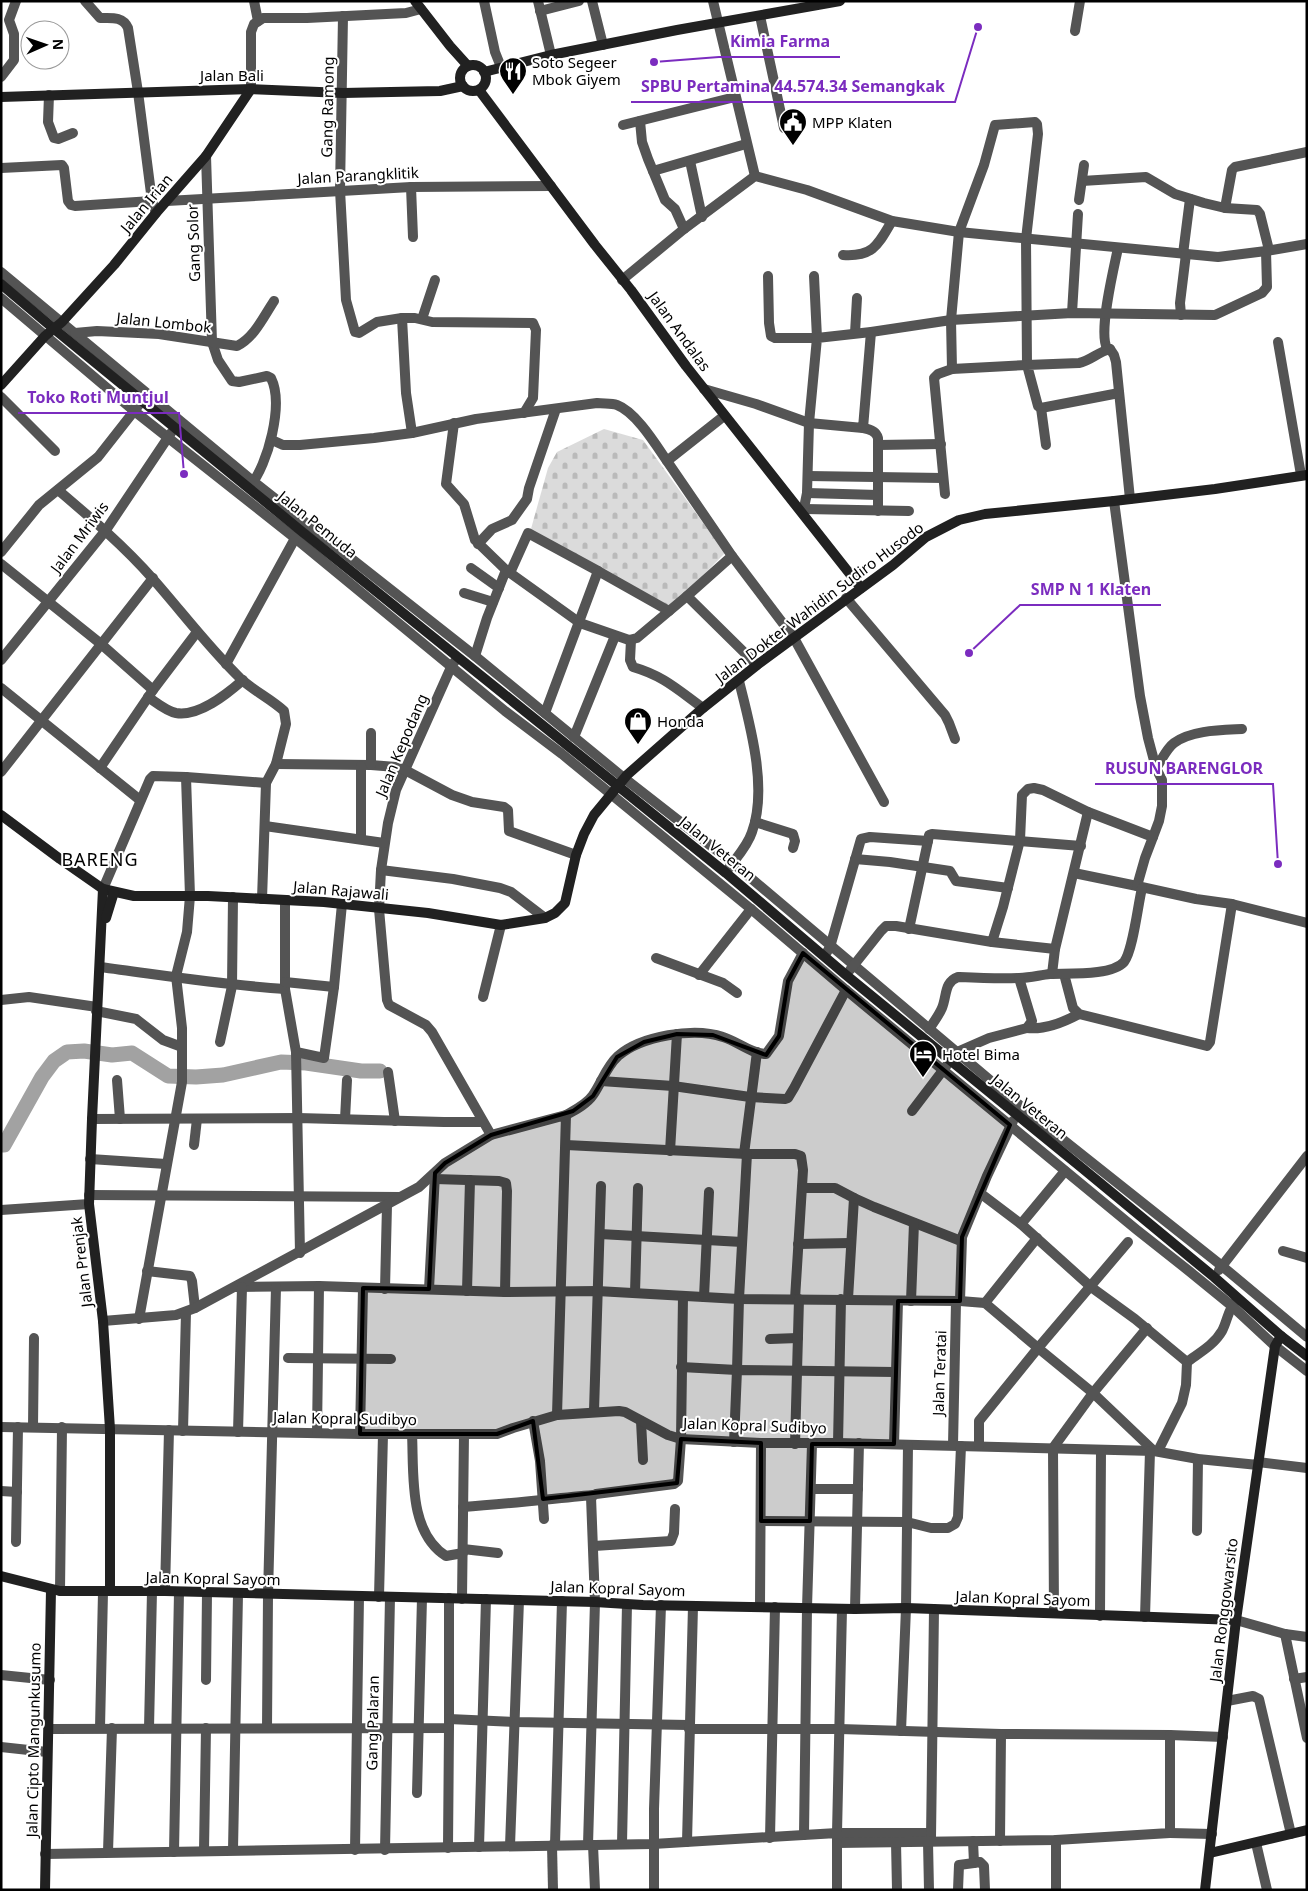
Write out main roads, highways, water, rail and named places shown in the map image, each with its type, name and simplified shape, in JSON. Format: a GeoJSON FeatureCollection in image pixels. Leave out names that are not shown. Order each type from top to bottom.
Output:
{"type":"FeatureCollection","features":[{"type":"Feature","properties":{"kind":"waterway"},"geometry":{"type":"LineString","coordinates":[[1,1145],[4,1145],[42,1077],[54,1061],[67,1052],[84,1051],[112,1055],[132,1053],[168,1076],[196,1077],[223,1075],[281,1062],[306,1063],[361,1071],[380,1071]]}},
{"type":"Feature","properties":{"kind":"place","name":"SPBU Pertamina 44.574.34 Semangkak"},"geometry":{"type":"Point","coordinates":[978,27]}},
{"type":"Feature","properties":{"kind":"place","name":"Kimia Farma"},"geometry":{"type":"Point","coordinates":[654,62]}},
{"type":"Feature","properties":{"kind":"place","name":"Soto Segeer Mbok Giyem"},"geometry":{"type":"Point","coordinates":[513,95]}},
{"type":"Feature","properties":{"kind":"place","name":"MPP Klaten"},"geometry":{"type":"Point","coordinates":[793,146]}},
{"type":"Feature","properties":{"kind":"place","name":"Toko Roti Muntjul"},"geometry":{"type":"Point","coordinates":[184,474]}},
{"type":"Feature","properties":{"kind":"place","name":"SMP N 1 Klaten"},"geometry":{"type":"Point","coordinates":[969,653]}},
{"type":"Feature","properties":{"kind":"place","name":"Honda"},"geometry":{"type":"Point","coordinates":[638,745]}},
{"type":"Feature","properties":{"kind":"place","name":"RUSUN BARENGLOR"},"geometry":{"type":"Point","coordinates":[1278,864]}},
{"type":"Feature","properties":{"kind":"place","name":"Hotel Bima"},"geometry":{"type":"Point","coordinates":[923,1078]}},
{"type":"Feature","properties":{"kind":"district","name":"BARENG"},"geometry":{"type":"Point","coordinates":[100,859]}}]}
